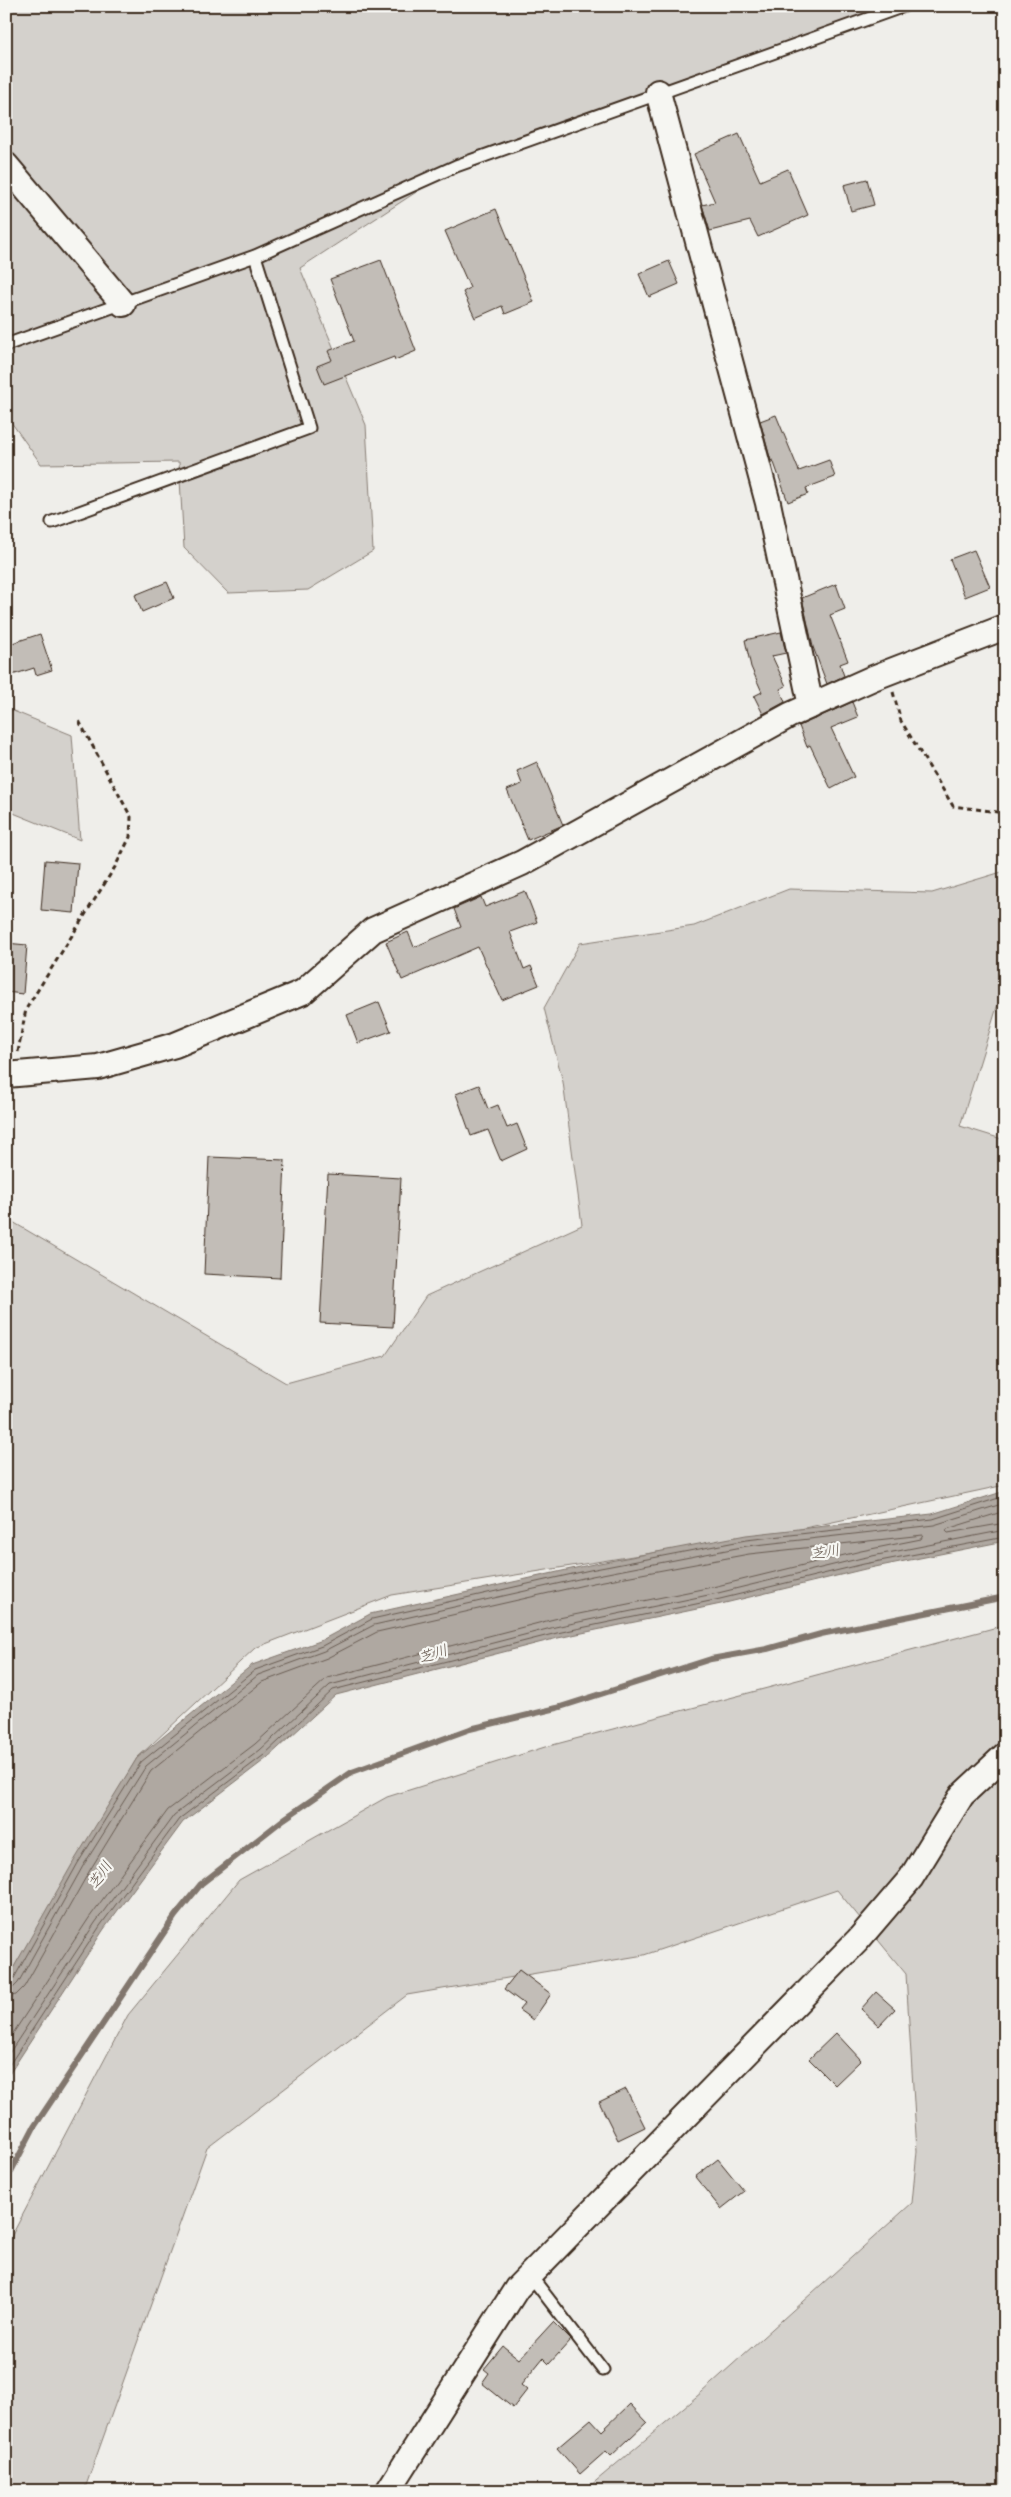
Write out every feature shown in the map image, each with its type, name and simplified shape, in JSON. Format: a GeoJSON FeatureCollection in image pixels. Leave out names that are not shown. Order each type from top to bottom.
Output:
{"type":"FeatureCollection","features":[{"type":"Feature","properties":{"kind":"street"},"geometry":{"type":"LineString","coordinates":[[658,92],[768,503],[811,706]]}},
{"type":"Feature","properties":{"kind":"street"},"geometry":{"type":"LineString","coordinates":[[6,164],[123,304]]}},
{"type":"Feature","properties":{"kind":"street"},"geometry":{"type":"LineString","coordinates":[[10,1075],[98,1067],[175,1045],[303,992],[373,930],[522,863],[668,781],[811,706],[888,672],[1005,627]]}},
{"type":"Feature","properties":{"kind":"street"},"geometry":{"type":"LineString","coordinates":[[388,2491],[469,2360],[517,2288],[858,1940],[911,1878],[962,1795],[1005,1755]]}},
{"type":"Feature","properties":{"kind":"lane"},"geometry":{"type":"LineString","coordinates":[[6,345],[255,256],[456,166],[658,92],[904,6]]}},
{"type":"Feature","properties":{"kind":"lane"},"geometry":{"type":"LineString","coordinates":[[52,522],[309,428],[255,256]]}},
{"type":"Feature","properties":{"kind":"lane"},"geometry":{"type":"LineString","coordinates":[[530,2275],[603,2370]]}},
{"type":"Feature","properties":{"kind":"path"},"geometry":{"type":"LineString","coordinates":[[888,672],[901,721],[953,806],[1005,813]]}},
{"type":"Feature","properties":{"kind":"path"},"geometry":{"type":"LineString","coordinates":[[10,1075],[26,1009],[115,867],[130,836],[131,817],[78,719]]}},
{"type":"Feature","properties":{"kind":"shaded area"},"geometry":{"type":"Polygon","coordinates":[[[6,6],[903,6],[456,166],[300,268],[366,425],[373,551],[308,590],[228,593],[184,548],[179,462],[41,464],[6,415],[6,6]]]}},
{"type":"Feature","properties":{"kind":"shaded area"},"geometry":{"type":"Polygon","coordinates":[[[6,708],[72,735],[80,840],[6,810],[6,708]]]}},
{"type":"Feature","properties":{"kind":"shaded area"},"geometry":{"type":"Polygon","coordinates":[[[1005,871],[1005,995],[997,1007],[960,1126],[1005,1140],[1005,1485],[800,1529],[392,1595],[255,1648],[137,1758],[6,1981],[6,1218],[286,1383],[385,1356],[426,1296],[582,1225],[563,1082],[544,1008],[580,943],[694,926],[789,889],[932,893],[1005,871]]]}},
{"type":"Feature","properties":{"kind":"shaded area"},"geometry":{"type":"Polygon","coordinates":[[[1005,1625],[1005,2491],[584,2491],[702,2392],[912,2203],[917,2151],[906,1974],[837,1890],[644,1955],[407,1995],[207,2148],[84,2491],[6,2491],[6,2250],[10,2239],[128,2015],[239,1880],[387,1797],[545,1747],[1005,1625]]]}},
{"type":"Feature","properties":{"kind":"water","name":"芝川"},"geometry":{"type":"Polygon","coordinates":[[[1005,1491],[1005,1541],[865,1569],[721,1604],[558,1638],[336,1695],[267,1758],[183,1822],[104,1929],[6,2079],[6,1981],[74,1861],[137,1758],[252,1665],[320,1641],[370,1614],[589,1565],[746,1535],[932,1514],[1005,1491]]]}},
{"type":"Feature","properties":{"kind":"building"},"geometry":{"type":"Polygon","coordinates":[[[739,134],[760,181],[788,169],[808,215],[758,237],[750,221],[710,231],[702,205],[715,202],[694,154],[739,134]]]}},
{"type":"Feature","properties":{"kind":"building"},"geometry":{"type":"Polygon","coordinates":[[[867,179],[874,205],[851,211],[844,185],[867,179]]]}},
{"type":"Feature","properties":{"kind":"building"},"geometry":{"type":"Polygon","coordinates":[[[496,209],[534,302],[505,314],[502,306],[475,318],[463,292],[470,288],[445,231],[496,209]]]}},
{"type":"Feature","properties":{"kind":"building"},"geometry":{"type":"Polygon","coordinates":[[[381,260],[416,351],[395,360],[394,357],[324,384],[317,366],[332,360],[328,351],[354,341],[330,279],[381,260]]]}},
{"type":"Feature","properties":{"kind":"building"},"geometry":{"type":"Polygon","coordinates":[[[669,261],[679,284],[649,297],[639,274],[669,261]]]}},
{"type":"Feature","properties":{"kind":"building"},"geometry":{"type":"Polygon","coordinates":[[[776,415],[799,471],[829,460],[835,477],[806,488],[808,494],[788,502],[773,460],[771,461],[760,421],[776,415]]]}},
{"type":"Feature","properties":{"kind":"building"},"geometry":{"type":"Polygon","coordinates":[[[974,550],[990,587],[965,597],[950,559],[974,550]]]}},
{"type":"Feature","properties":{"kind":"building"},"geometry":{"type":"Polygon","coordinates":[[[167,582],[174,598],[142,612],[135,595],[167,582]]]}},
{"type":"Feature","properties":{"kind":"building"},"geometry":{"type":"Polygon","coordinates":[[[836,584],[845,609],[830,615],[848,661],[840,664],[844,676],[827,684],[813,647],[802,598],[836,584]]]}},
{"type":"Feature","properties":{"kind":"building"},"geometry":{"type":"Polygon","coordinates":[[[781,632],[786,653],[772,656],[786,686],[780,689],[785,702],[763,714],[754,696],[762,692],[751,667],[745,640],[781,632]]]}},
{"type":"Feature","properties":{"kind":"building"},"geometry":{"type":"Polygon","coordinates":[[[40,634],[52,670],[36,675],[34,668],[6,677],[6,645],[40,634]]]}},
{"type":"Feature","properties":{"kind":"building"},"geometry":{"type":"Polygon","coordinates":[[[852,702],[858,717],[831,728],[854,777],[831,789],[810,745],[807,747],[799,726],[852,702]]]}},
{"type":"Feature","properties":{"kind":"building"},"geometry":{"type":"Polygon","coordinates":[[[537,762],[563,825],[528,840],[507,790],[522,784],[517,771],[537,762]]]}},
{"type":"Feature","properties":{"kind":"building"},"geometry":{"type":"Polygon","coordinates":[[[45,860],[78,863],[74,913],[41,910],[45,860]]]}},
{"type":"Feature","properties":{"kind":"building"},"geometry":{"type":"Polygon","coordinates":[[[525,891],[537,922],[510,932],[524,969],[531,966],[539,985],[502,1000],[478,947],[402,980],[386,942],[408,932],[414,947],[461,927],[454,909],[481,897],[485,907],[525,891]]]}},
{"type":"Feature","properties":{"kind":"building"},"geometry":{"type":"Polygon","coordinates":[[[6,943],[27,945],[23,994],[6,992],[6,943]]]}},
{"type":"Feature","properties":{"kind":"building"},"geometry":{"type":"Polygon","coordinates":[[[379,1002],[391,1031],[358,1043],[347,1015],[379,1002]]]}},
{"type":"Feature","properties":{"kind":"building"},"geometry":{"type":"Polygon","coordinates":[[[479,1085],[488,1109],[498,1105],[507,1128],[517,1124],[527,1149],[501,1161],[488,1130],[471,1136],[456,1094],[479,1085]]]}},
{"type":"Feature","properties":{"kind":"building"},"geometry":{"type":"Polygon","coordinates":[[[209,1157],[285,1160],[280,1278],[204,1274],[209,1157]]]}},
{"type":"Feature","properties":{"kind":"building"},"geometry":{"type":"Polygon","coordinates":[[[328,1174],[401,1178],[393,1327],[320,1323],[328,1174]]]}},
{"type":"Feature","properties":{"kind":"building"},"geometry":{"type":"Polygon","coordinates":[[[519,1970],[551,1994],[533,2020],[519,2010],[524,2004],[504,1989],[519,1970]]]}},
{"type":"Feature","properties":{"kind":"building"},"geometry":{"type":"Polygon","coordinates":[[[876,1992],[895,2009],[879,2026],[861,2009],[876,1992]]]}},
{"type":"Feature","properties":{"kind":"building"},"geometry":{"type":"Polygon","coordinates":[[[836,2033],[861,2060],[835,2085],[809,2059],[836,2033]]]}},
{"type":"Feature","properties":{"kind":"building"},"geometry":{"type":"Polygon","coordinates":[[[626,2089],[645,2127],[618,2140],[599,2102],[626,2089]]]}},
{"type":"Feature","properties":{"kind":"building"},"geometry":{"type":"Polygon","coordinates":[[[718,2159],[744,2191],[721,2209],[695,2177],[718,2159]]]}},
{"type":"Feature","properties":{"kind":"building"},"geometry":{"type":"Polygon","coordinates":[[[553,2322],[571,2340],[549,2364],[543,2358],[521,2385],[527,2390],[513,2408],[482,2383],[489,2373],[484,2369],[503,2346],[519,2359],[553,2322]]]}},
{"type":"Feature","properties":{"kind":"building"},"geometry":{"type":"Polygon","coordinates":[[[630,2404],[647,2422],[611,2456],[606,2451],[580,2474],[557,2448],[591,2419],[602,2431],[630,2404]]]}},
{"type":"Feature","properties":{"kind":"waterway"},"geometry":{"type":"LineString","coordinates":[[6,2181],[34,2127],[175,1916],[201,1884],[284,1819],[352,1772],[470,1729],[557,1708],[711,1659],[767,1649],[821,1634],[1005,1597]]}}]}
